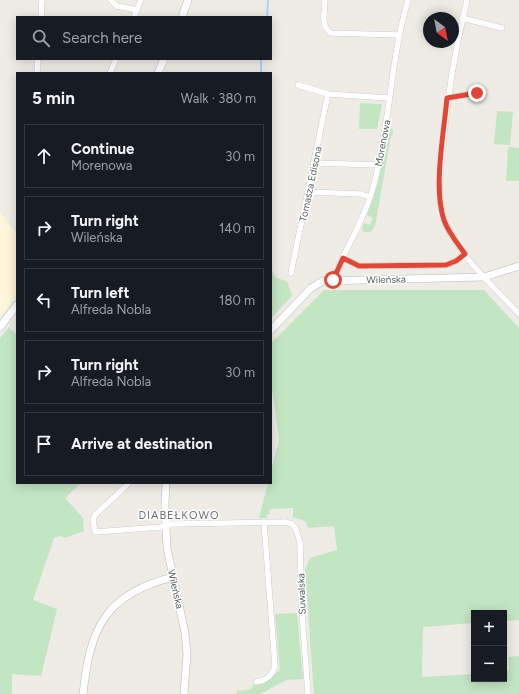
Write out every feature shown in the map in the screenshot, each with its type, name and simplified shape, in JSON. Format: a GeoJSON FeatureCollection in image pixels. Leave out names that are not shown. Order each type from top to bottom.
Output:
{"type":"FeatureCollection","features":[{"type":"Feature","properties":{"kind":"street"},"geometry":{"type":"LineString","coordinates":[[41,16],[42,0]]}},
{"type":"Feature","properties":{"kind":"street"},"geometry":{"type":"LineString","coordinates":[[111,0],[117,6],[137,10]]}},
{"type":"Feature","properties":{"kind":"street"},"geometry":{"type":"LineString","coordinates":[[134,16],[140,0]]}},
{"type":"Feature","properties":{"kind":"street"},"geometry":{"type":"LineString","coordinates":[[182,16],[188,0]]}},
{"type":"Feature","properties":{"kind":"street"},"geometry":{"type":"LineString","coordinates":[[325,0],[324,22],[325,27],[331,33],[399,35]]}},
{"type":"Feature","properties":{"kind":"street","name":"Morenowa"},"geometry":{"type":"LineString","coordinates":[[333,280],[370,197],[378,165],[399,35],[408,0]]}},
{"type":"Feature","properties":{"kind":"street"},"geometry":{"type":"LineString","coordinates":[[467,0],[462,18],[447,98],[440,180],[441,206],[449,231],[465,254],[484,277],[519,314]]}},
{"type":"Feature","properties":{"kind":"street"},"geometry":{"type":"LineString","coordinates":[[462,18],[502,28]]}},
{"type":"Feature","properties":{"kind":"street"},"geometry":{"type":"LineString","coordinates":[[37,72],[38,60]]}},
{"type":"Feature","properties":{"kind":"street"},"geometry":{"type":"LineString","coordinates":[[110,72],[116,60]]}},
{"type":"Feature","properties":{"kind":"street"},"geometry":{"type":"LineString","coordinates":[[158,72],[164,60]]}},
{"type":"Feature","properties":{"kind":"street"},"geometry":{"type":"LineString","coordinates":[[298,85],[328,94],[389,98]]}},
{"type":"Feature","properties":{"kind":"street"},"geometry":{"type":"LineString","coordinates":[[447,98],[477,93]]}},
{"type":"Feature","properties":{"kind":"street","name":"Tomasza Edisona"},"geometry":{"type":"LineString","coordinates":[[291,273],[315,163],[328,94]]}},
{"type":"Feature","properties":{"kind":"street"},"geometry":{"type":"LineString","coordinates":[[315,163],[378,165]]}},
{"type":"Feature","properties":{"kind":"street"},"geometry":{"type":"LineString","coordinates":[[309,192],[361,194],[370,197]]}},
{"type":"Feature","properties":{"kind":"street","name":"Wileńska"},"geometry":{"type":"LineString","coordinates":[[343,258],[359,266],[446,265],[456,261],[465,254]]}},
{"type":"Feature","properties":{"kind":"street","name":"Wileńska"},"geometry":{"type":"LineString","coordinates":[[272,329],[315,285],[323,281],[484,277],[519,266]]}},
{"type":"Feature","properties":{"kind":"street"},"geometry":{"type":"LineString","coordinates":[[0,327],[16,306]]}},
{"type":"Feature","properties":{"kind":"street","name":"Suwalska"},"geometry":{"type":"LineString","coordinates":[[128,484],[95,515],[93,520],[95,532],[166,526],[171,524],[264,522],[285,522],[292,524],[299,534],[302,612],[308,694]]}},
{"type":"Feature","properties":{"kind":"street","name":"Wileńska"},"geometry":{"type":"LineString","coordinates":[[166,484],[166,526],[173,578],[185,633],[187,654],[184,694]]}},
{"type":"Feature","properties":{"kind":"street"},"geometry":{"type":"LineString","coordinates":[[256,682],[267,678],[273,673],[275,666],[264,522]]}},
{"type":"Feature","properties":{"kind":"street"},"geometry":{"type":"LineString","coordinates":[[83,694],[90,649],[97,631],[108,614],[123,598],[134,591],[155,582],[173,578]]}},
{"type":"Feature","properties":{"kind":"shaded area"},"geometry":{"type":"Polygon","coordinates":[[[0,211],[16,233],[16,296],[0,317],[0,211]]]}},
{"type":"Feature","properties":{"kind":"green space"},"geometry":{"type":"Polygon","coordinates":[[[360,103],[382,104],[377,129],[359,129],[360,103]]]}},
{"type":"Feature","properties":{"kind":"green space"},"geometry":{"type":"Polygon","coordinates":[[[497,111],[513,112],[510,145],[494,144],[497,111]]]}},
{"type":"Feature","properties":{"kind":"green space"},"geometry":{"type":"Polygon","coordinates":[[[390,127],[393,130],[375,226],[371,232],[364,232],[362,230],[364,223],[370,225],[373,218],[367,215],[378,183],[388,128],[390,127]]]}},
{"type":"Feature","properties":{"kind":"green space"},"geometry":{"type":"Polygon","coordinates":[[[508,147],[519,148],[519,181],[506,181],[508,147]]]}},
{"type":"Feature","properties":{"kind":"green space"},"geometry":{"type":"Polygon","coordinates":[[[272,271],[276,278],[287,281],[292,296],[272,317],[272,271]]]}},
{"type":"Feature","properties":{"kind":"green space"},"geometry":{"type":"Polygon","coordinates":[[[324,290],[484,290],[519,328],[519,620],[507,621],[507,610],[471,610],[471,623],[423,627],[422,677],[471,674],[471,682],[507,682],[507,670],[509,670],[508,657],[519,656],[519,694],[314,694],[305,569],[310,558],[337,550],[334,526],[308,528],[305,521],[293,517],[293,508],[272,509],[269,510],[270,514],[266,515],[267,518],[259,518],[268,484],[272,484],[272,467],[279,440],[272,393],[272,342],[324,290]]]}},
{"type":"Feature","properties":{"kind":"green space"},"geometry":{"type":"Polygon","coordinates":[[[9,327],[16,334],[16,484],[80,484],[65,498],[83,518],[84,531],[65,538],[60,536],[54,538],[33,600],[57,609],[41,676],[12,674],[12,694],[0,694],[0,338],[9,327]]]}},
{"type":"Feature","properties":{"kind":"green space"},"geometry":{"type":"Polygon","coordinates":[[[297,613],[303,679],[286,680],[260,694],[237,694],[237,691],[251,689],[254,684],[264,683],[280,670],[275,614],[297,613]]]}},
{"type":"Feature","properties":{"kind":"waterway"},"geometry":{"type":"LineString","coordinates":[[267,16],[268,0]]}},
{"type":"Feature","properties":{"kind":"waterway"},"geometry":{"type":"LineString","coordinates":[[261,60],[261,72]]}},
{"type":"Feature","properties":{"kind":"district","name":"DIABEŁKOWO"},"geometry":{"type":"Point","coordinates":[179,515]}},
{"type":"Feature","properties":{"kind":"route"},"geometry":{"type":"LineString","coordinates":[[333,280],[343,258],[359,266],[446,265],[456,261],[465,254],[449,231],[444,220],[441,206],[441,167],[447,98],[477,93]]}}]}
